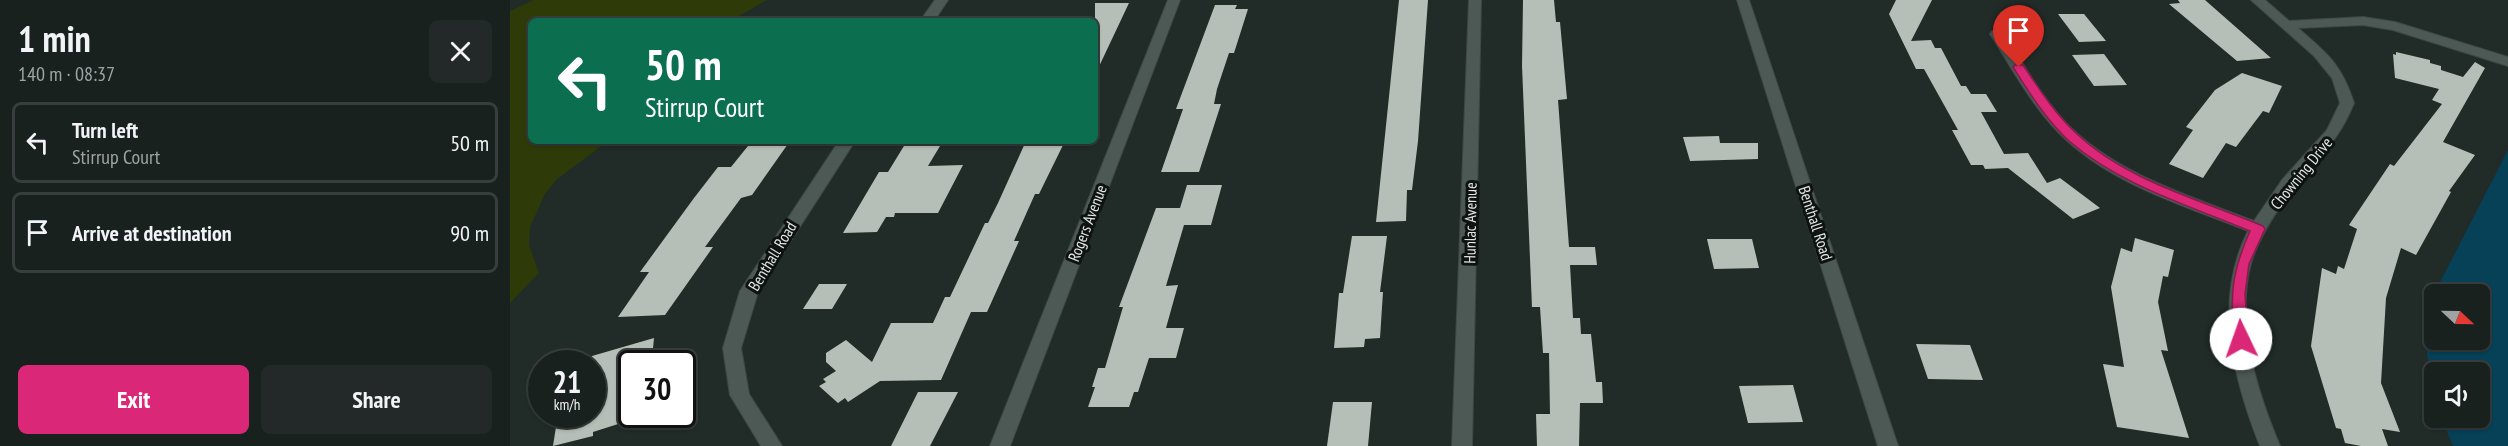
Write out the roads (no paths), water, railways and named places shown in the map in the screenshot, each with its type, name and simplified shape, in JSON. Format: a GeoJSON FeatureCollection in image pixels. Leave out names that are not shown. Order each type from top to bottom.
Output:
{"type":"FeatureCollection","features":[{"type":"Feature","properties":{"kind":"street"},"geometry":{"type":"LineString","coordinates":[[929,18],[942,0]]}},
{"type":"Feature","properties":{"kind":"street","name":"Rogers Avenue"},"geometry":{"type":"LineString","coordinates":[[1000,446],[1174,0]]}},
{"type":"Feature","properties":{"kind":"street","name":"Hunlac Avenue"},"geometry":{"type":"LineString","coordinates":[[1462,446],[1475,0]]}},
{"type":"Feature","properties":{"kind":"street","name":"Benthall Road"},"geometry":{"type":"LineString","coordinates":[[1743,0],[1888,446]]}},
{"type":"Feature","properties":{"kind":"street","name":"Chowning Drive"},"geometry":{"type":"LineString","coordinates":[[2257,0],[2319,53],[2339,78],[2347,103],[2334,131],[2288,184],[2258,229],[2242,264],[2239,306],[2247,379],[2270,446]]}},
{"type":"Feature","properties":{"kind":"street"},"geometry":{"type":"LineString","coordinates":[[2286,25],[2354,21],[2395,26],[2508,62]]}},
{"type":"Feature","properties":{"kind":"street"},"geometry":{"type":"LineString","coordinates":[[1997,34],[2041,100],[2073,137],[2122,173],[2258,229]]}},
{"type":"Feature","properties":{"kind":"street","name":"Benthall Road"},"geometry":{"type":"LineString","coordinates":[[772,446],[740,395],[732,348],[749,291],[845,144]]}},
{"type":"Feature","properties":{"kind":"water"},"geometry":{"type":"Polygon","coordinates":[[[2508,150],[2508,446],[2453,446],[2446,428],[2490,428],[2490,362],[2429,362],[2426,350],[2490,350],[2490,284],[2439,284],[2508,150]]]}}]}
